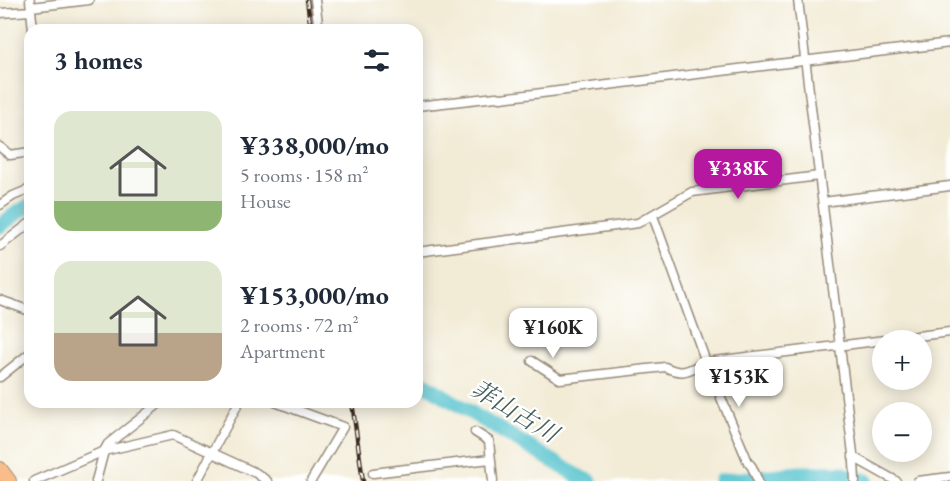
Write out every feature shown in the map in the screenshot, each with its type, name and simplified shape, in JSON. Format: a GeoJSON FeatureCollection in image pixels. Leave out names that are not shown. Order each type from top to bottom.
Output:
{"type":"FeatureCollection","features":[{"type":"Feature","properties":{"kind":"highway"},"geometry":{"type":"LineString","coordinates":[[0,469],[9,481]]}},
{"type":"Feature","properties":{"kind":"street"},"geometry":{"type":"LineString","coordinates":[[0,13],[31,6],[89,0]]}},
{"type":"Feature","properties":{"kind":"street"},"geometry":{"type":"LineString","coordinates":[[315,0],[318,24]]}},
{"type":"Feature","properties":{"kind":"street"},"geometry":{"type":"LineString","coordinates":[[798,0],[855,481]]}},
{"type":"Feature","properties":{"kind":"street"},"geometry":{"type":"LineString","coordinates":[[31,6],[32,24]]}},
{"type":"Feature","properties":{"kind":"street"},"geometry":{"type":"LineString","coordinates":[[423,105],[501,98],[950,43]]}},
{"type":"Feature","properties":{"kind":"street"},"geometry":{"type":"LineString","coordinates":[[0,147],[10,155],[24,153]]}},
{"type":"Feature","properties":{"kind":"street"},"geometry":{"type":"LineString","coordinates":[[423,251],[638,223],[692,192],[819,176]]}},
{"type":"Feature","properties":{"kind":"street"},"geometry":{"type":"LineString","coordinates":[[823,202],[950,186]]}},
{"type":"Feature","properties":{"kind":"street"},"geometry":{"type":"LineString","coordinates":[[0,205],[24,191]]}},
{"type":"Feature","properties":{"kind":"street"},"geometry":{"type":"LineString","coordinates":[[653,216],[706,362],[758,481]]}},
{"type":"Feature","properties":{"kind":"street"},"geometry":{"type":"LineString","coordinates":[[0,246],[24,228]]}},
{"type":"Feature","properties":{"kind":"street"},"geometry":{"type":"LineString","coordinates":[[0,300],[24,309]]}},
{"type":"Feature","properties":{"kind":"street"},"geometry":{"type":"LineString","coordinates":[[532,361],[560,379],[665,367],[678,373],[706,362],[950,332]]}},
{"type":"Feature","properties":{"kind":"street"},"geometry":{"type":"LineString","coordinates":[[0,377],[24,358]]}},
{"type":"Feature","properties":{"kind":"street"},"geometry":{"type":"LineString","coordinates":[[96,481],[108,444],[153,408]]}},
{"type":"Feature","properties":{"kind":"street"},"geometry":{"type":"LineString","coordinates":[[197,481],[236,408]]}},
{"type":"Feature","properties":{"kind":"street"},"geometry":{"type":"LineString","coordinates":[[291,408],[342,427],[311,481]]}},
{"type":"Feature","properties":{"kind":"street"},"geometry":{"type":"LineString","coordinates":[[475,432],[489,441],[493,481]]}},
{"type":"Feature","properties":{"kind":"street"},"geometry":{"type":"LineString","coordinates":[[34,481],[104,451],[173,435],[256,473],[267,481]]}},
{"type":"Feature","properties":{"kind":"street"},"geometry":{"type":"LineString","coordinates":[[373,473],[490,459]]}},
{"type":"Feature","properties":{"kind":"street"},"geometry":{"type":"LineString","coordinates":[[853,460],[896,481]]}},
{"type":"Feature","properties":{"kind":"street"},"geometry":{"type":"LineString","coordinates":[[918,481],[950,477]]}},
{"type":"Feature","properties":{"kind":"waterway","name":"菲山古川"},"geometry":{"type":"LineString","coordinates":[[0,226],[24,209]]}},
{"type":"Feature","properties":{"kind":"waterway","name":"菲山古川"},"geometry":{"type":"LineString","coordinates":[[423,383],[583,479],[590,481]]}},
{"type":"Feature","properties":{"kind":"waterway","name":"菲山古川"},"geometry":{"type":"LineString","coordinates":[[721,481],[799,473],[840,473],[866,481]]}},
{"type":"Feature","properties":{"kind":"railway"},"geometry":{"type":"LineString","coordinates":[[307,0],[310,24]]}},
{"type":"Feature","properties":{"kind":"railway"},"geometry":{"type":"LineString","coordinates":[[353,408],[363,481]]}}]}
